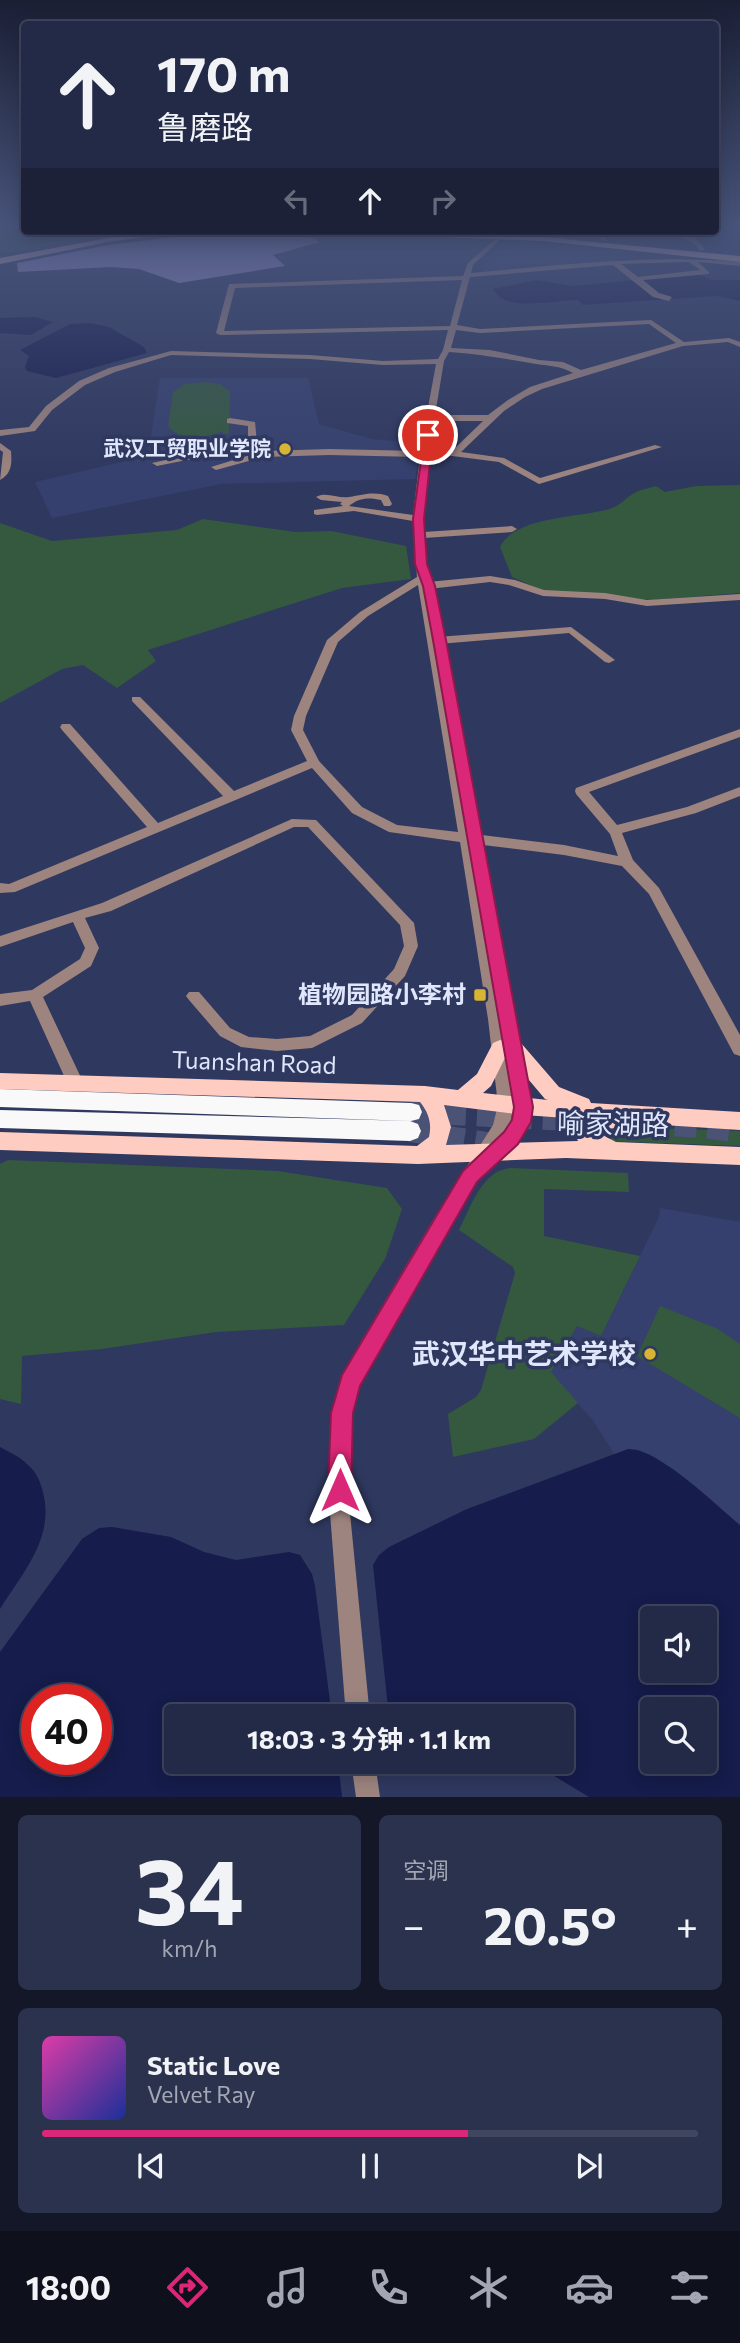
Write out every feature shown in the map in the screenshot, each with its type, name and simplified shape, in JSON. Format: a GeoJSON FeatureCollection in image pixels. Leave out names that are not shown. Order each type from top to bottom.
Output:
{"type":"FeatureCollection","features":[{"type":"Feature","properties":{"kind":"highway","name":"Tuanshan Road"},"geometry":{"type":"LineString","coordinates":[[0,1098],[415,1112]]}},
{"type":"Feature","properties":{"kind":"highway","name":"Tuanshan Road"},"geometry":{"type":"LineString","coordinates":[[0,1119],[415,1112]]}},
{"type":"Feature","properties":{"kind":"main road"},"geometry":{"type":"LineString","coordinates":[[462,1099],[484,1080],[507,1048],[546,1088],[562,1099],[583,1105],[632,1110],[641,1117],[633,1123],[592,1122],[586,1125],[584,1132],[590,1140],[618,1151]]}},
{"type":"Feature","properties":{"kind":"main road","name":"Tuanshan Road"},"geometry":{"type":"LineString","coordinates":[[0,1081],[76,1084],[415,1112],[462,1099],[515,1106]]}},
{"type":"Feature","properties":{"kind":"main road","name":"喻家湖路"},"geometry":{"type":"LineString","coordinates":[[515,1106],[641,1117],[740,1121]]}},
{"type":"Feature","properties":{"kind":"main road"},"geometry":{"type":"LineString","coordinates":[[415,1112],[438,1109],[441,1126],[437,1144],[418,1155]]}},
{"type":"Feature","properties":{"kind":"main road"},"geometry":{"type":"LineString","coordinates":[[0,1141],[418,1155],[491,1152]]}},
{"type":"Feature","properties":{"kind":"main road","name":"喻家湖路"},"geometry":{"type":"LineString","coordinates":[[491,1152],[618,1151],[740,1156]]}},
{"type":"Feature","properties":{"kind":"street"},"geometry":{"type":"LineString","coordinates":[[226,310],[220,333],[453,328],[488,331],[651,322],[682,344]]}},
{"type":"Feature","properties":{"kind":"street"},"geometry":{"type":"LineString","coordinates":[[357,1704],[340,1513],[339,1444],[345,1397],[359,1364],[470,1177],[491,1152],[503,1122],[515,1106],[424,578],[419,535],[418,519],[425,452],[440,361],[447,350],[458,310]]}},
{"type":"Feature","properties":{"kind":"street"},"geometry":{"type":"LineString","coordinates":[[455,453],[514,399],[533,389],[682,344],[740,338]]}},
{"type":"Feature","properties":{"kind":"street"},"geometry":{"type":"LineString","coordinates":[[729,340],[740,345]]}},
{"type":"Feature","properties":{"kind":"street"},"geometry":{"type":"LineString","coordinates":[[447,350],[490,352],[563,364],[580,373]]}},
{"type":"Feature","properties":{"kind":"street"},"geometry":{"type":"LineString","coordinates":[[0,433],[32,429],[49,408],[72,388],[91,378],[171,353],[310,356],[383,363],[440,361]]}},
{"type":"Feature","properties":{"kind":"street"},"geometry":{"type":"LineString","coordinates":[[249,410],[247,420],[252,424],[253,444],[263,454]]}},
{"type":"Feature","properties":{"kind":"street"},"geometry":{"type":"LineString","coordinates":[[431,418],[492,418]]}},
{"type":"Feature","properties":{"kind":"street"},"geometry":{"type":"LineString","coordinates":[[230,421],[252,424]]}},
{"type":"Feature","properties":{"kind":"street"},"geometry":{"type":"LineString","coordinates":[[157,463],[253,444]]}},
{"type":"Feature","properties":{"kind":"street"},"geometry":{"type":"LineString","coordinates":[[0,446],[8,451],[8,462],[0,477]]}},
{"type":"Feature","properties":{"kind":"street"},"geometry":{"type":"LineString","coordinates":[[216,467],[263,454],[455,453],[505,461],[539,481],[658,447]]}},
{"type":"Feature","properties":{"kind":"street"},"geometry":{"type":"LineString","coordinates":[[317,512],[374,494],[385,498],[388,508]]}},
{"type":"Feature","properties":{"kind":"street"},"geometry":{"type":"LineString","coordinates":[[321,497],[346,504],[388,508],[418,519]]}},
{"type":"Feature","properties":{"kind":"street"},"geometry":{"type":"LineString","coordinates":[[419,535],[512,529]]}},
{"type":"Feature","properties":{"kind":"street"},"geometry":{"type":"LineString","coordinates":[[626,862],[470,837],[394,829],[357,810],[314,763],[297,730],[299,716],[333,640],[364,614],[424,578],[490,579],[511,582],[543,593],[605,596],[655,604],[740,597]]}},
{"type":"Feature","properties":{"kind":"street"},"geometry":{"type":"LineString","coordinates":[[435,641],[571,630],[609,660]]}},
{"type":"Feature","properties":{"kind":"street"},"geometry":{"type":"LineString","coordinates":[[136,699],[232,797]]}},
{"type":"Feature","properties":{"kind":"street"},"geometry":{"type":"LineString","coordinates":[[66,727],[155,828]]}},
{"type":"Feature","properties":{"kind":"street"},"geometry":{"type":"LineString","coordinates":[[740,733],[581,792],[613,831],[624,849],[626,862],[654,891],[740,1050]]}},
{"type":"Feature","properties":{"kind":"street"},"geometry":{"type":"LineString","coordinates":[[0,888],[9,889],[314,763]]}},
{"type":"Feature","properties":{"kind":"street"},"geometry":{"type":"LineString","coordinates":[[613,831],[682,813],[740,792]]}},
{"type":"Feature","properties":{"kind":"street"},"geometry":{"type":"LineString","coordinates":[[0,942],[106,907],[292,823],[311,823],[407,923],[411,946],[400,972],[357,1019],[312,1042],[277,1045],[247,1043],[225,1031],[194,996]]}},
{"type":"Feature","properties":{"kind":"street"},"geometry":{"type":"LineString","coordinates":[[0,1000],[35,995],[86,962],[92,948],[77,915]]}},
{"type":"Feature","properties":{"kind":"street"},"geometry":{"type":"LineString","coordinates":[[35,995],[76,1084]]}},
{"type":"Feature","properties":{"kind":"street"},"geometry":{"type":"LineString","coordinates":[[365,1774],[368,1797]]}},
{"type":"Feature","properties":{"kind":"shaded area"},"geometry":{"type":"Polygon","coordinates":[[[35,317],[53,322],[31,335],[0,333],[0,318],[35,317]]]}},
{"type":"Feature","properties":{"kind":"shaded area"},"geometry":{"type":"Polygon","coordinates":[[[90,323],[109,327],[144,347],[147,353],[56,378],[27,371],[25,367],[29,356],[20,350],[70,324],[90,323]]]}},
{"type":"Feature","properties":{"kind":"shaded area","name":"武汉工贸职业学院"},"geometry":{"type":"Polygon","coordinates":[[[160,378],[308,378],[319,424],[372,439],[422,443],[415,479],[221,484],[52,518],[35,482],[148,456],[160,378]]]}},
{"type":"Feature","properties":{"kind":"shaded area","name":"武汉华中艺术学校"},"geometry":{"type":"Polygon","coordinates":[[[660,1208],[740,1222],[740,1525],[685,1479],[650,1455],[637,1449],[615,1455],[592,1419],[550,1373],[577,1326],[601,1336],[659,1217],[660,1208]]]}},
{"type":"Feature","properties":{"kind":"shaded area"},"geometry":{"type":"Polygon","coordinates":[[[0,1447],[21,1459],[34,1471],[42,1488],[46,1513],[40,1542],[26,1570],[0,1609],[0,1447]]]}},
{"type":"Feature","properties":{"kind":"shaded area"},"geometry":{"type":"Polygon","coordinates":[[[628,1449],[640,1451],[670,1467],[740,1525],[740,1797],[589,1797],[551,1774],[574,1774],[574,1704],[388,1704],[373,1565],[379,1555],[389,1547],[467,1509],[628,1449]]]}},
{"type":"Feature","properties":{"kind":"shaded area"},"geometry":{"type":"Polygon","coordinates":[[[112,1527],[171,1537],[204,1552],[236,1560],[289,1552],[300,1555],[312,1574],[315,1586],[330,1704],[164,1704],[164,1774],[339,1774],[342,1797],[0,1797],[0,1652],[82,1539],[99,1528],[112,1527]]]}},
{"type":"Feature","properties":{"kind":"green space"},"geometry":{"type":"Polygon","coordinates":[[[185,384],[220,384],[230,391],[229,434],[223,434],[223,431],[194,437],[179,435],[168,426],[173,392],[185,384]]]}},
{"type":"Feature","properties":{"kind":"green space"},"geometry":{"type":"Polygon","coordinates":[[[740,485],[740,593],[652,600],[544,591],[512,577],[500,547],[519,529],[549,520],[609,509],[636,492],[656,486],[665,492],[696,486],[740,485]]]}},
{"type":"Feature","properties":{"kind":"green space"},"geometry":{"type":"Polygon","coordinates":[[[203,519],[296,532],[331,531],[406,546],[411,579],[342,588],[148,650],[156,661],[117,688],[83,665],[62,669],[0,703],[0,523],[52,541],[177,530],[203,519]]]}},
{"type":"Feature","properties":{"kind":"green space"},"geometry":{"type":"Polygon","coordinates":[[[597,1126],[740,1131],[740,1146],[602,1141],[594,1134],[597,1126]]]}},
{"type":"Feature","properties":{"kind":"green space"},"geometry":{"type":"Polygon","coordinates":[[[8,1160],[278,1171],[387,1188],[402,1209],[385,1259],[344,1325],[216,1332],[102,1349],[22,1356],[21,1404],[0,1399],[0,1164],[8,1160]]]}},
{"type":"Feature","properties":{"kind":"green space"},"geometry":{"type":"Polygon","coordinates":[[[511,1168],[628,1173],[629,1192],[544,1189],[544,1236],[640,1256],[601,1336],[577,1326],[551,1372],[578,1403],[534,1439],[453,1457],[448,1414],[476,1397],[481,1390],[515,1273],[513,1267],[459,1230],[485,1182],[501,1170],[511,1168]]]}},
{"type":"Feature","properties":{"kind":"green space"},"geometry":{"type":"Polygon","coordinates":[[[660,1306],[718,1329],[740,1344],[740,1418],[637,1356],[660,1306]]]}},
{"type":"Feature","properties":{"kind":"tunnel"},"geometry":{"type":"LineString","coordinates":[[411,1112],[704,1127],[740,1132]]}},
{"type":"Feature","properties":{"kind":"tunnel"},"geometry":{"type":"LineString","coordinates":[[410,1131],[506,1146]]}},
{"type":"Feature","properties":{"kind":"place","name":"武汉工贸职业学院"},"geometry":{"type":"Point","coordinates":[285,449]}},
{"type":"Feature","properties":{"kind":"place","name":"植物园路小李村"},"geometry":{"type":"Point","coordinates":[480,995]}},
{"type":"Feature","properties":{"kind":"place","name":"武汉华中艺术学校"},"geometry":{"type":"Point","coordinates":[650,1354]}},
{"type":"Feature","properties":{"kind":"route"},"geometry":{"type":"LineString","coordinates":[[340,1490],[339,1444],[342,1413],[350,1382],[470,1177],[511,1138],[521,1122],[524,1107],[429,586],[421,564],[418,519],[421,475],[428,435]]}}]}
